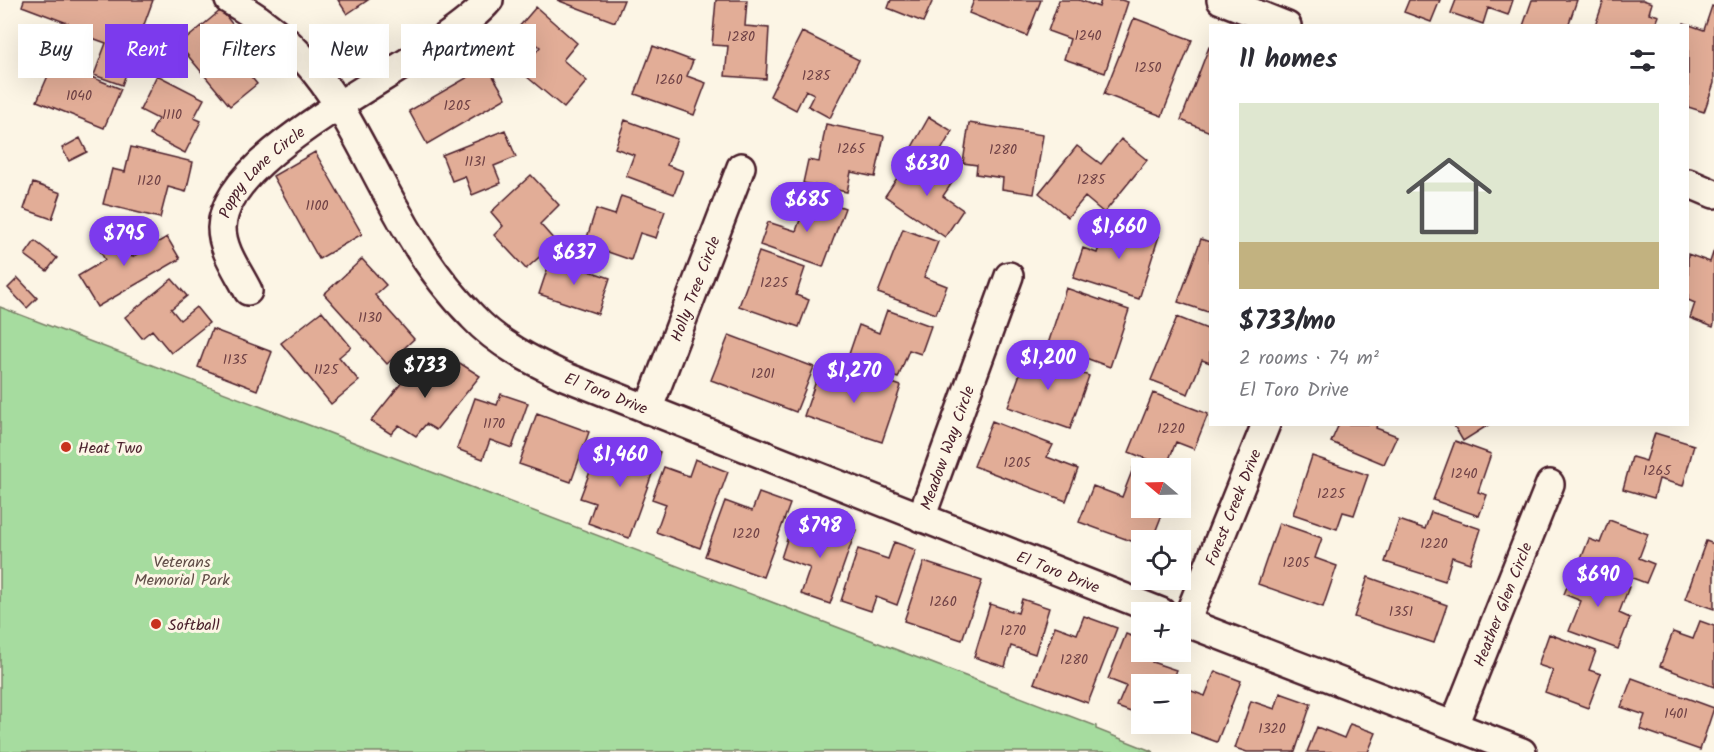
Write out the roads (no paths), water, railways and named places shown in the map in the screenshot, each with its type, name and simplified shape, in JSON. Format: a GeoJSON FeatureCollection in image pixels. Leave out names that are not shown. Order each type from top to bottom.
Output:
{"type":"FeatureCollection","features":[{"type":"Feature","properties":{"kind":"street","name":"El Toro Drive"},"geometry":{"type":"LineString","coordinates":[[229,0],[273,30],[304,59],[338,104],[396,211],[425,258],[474,319],[503,343],[564,376],[1135,602]]}},
{"type":"Feature","properties":{"kind":"street","name":"Poppy Lane Circle"},"geometry":{"type":"LineString","coordinates":[[248,291],[226,248],[223,237],[224,215],[235,192],[271,153],[338,104],[414,59],[461,27],[489,0]]}},
{"type":"Feature","properties":{"kind":"street"},"geometry":{"type":"LineString","coordinates":[[1221,0],[1283,16]]}},
{"type":"Feature","properties":{"kind":"street","name":"Holly Tree Circle"},"geometry":{"type":"LineString","coordinates":[[648,410],[741,167]]}},
{"type":"Feature","properties":{"kind":"street"},"geometry":{"type":"LineString","coordinates":[[1689,183],[1714,194]]}},
{"type":"Feature","properties":{"kind":"street","name":"Meadow Way Circle"},"geometry":{"type":"LineString","coordinates":[[921,518],[1009,276]]}},
{"type":"Feature","properties":{"kind":"street","name":"Forest Creek Drive"},"geometry":{"type":"LineString","coordinates":[[1191,602],[1265,426]]}},
{"type":"Feature","properties":{"kind":"street","name":"Heather Glen Circle"},"geometry":{"type":"LineString","coordinates":[[1454,725],[1550,484]]}},
{"type":"Feature","properties":{"kind":"street"},"geometry":{"type":"LineString","coordinates":[[1191,624],[1522,752]]}},
{"type":"Feature","properties":{"kind":"place","name":"Heat Two"},"geometry":{"type":"Point","coordinates":[66,447]}},
{"type":"Feature","properties":{"kind":"place","name":"Softball"},"geometry":{"type":"Point","coordinates":[156,624]}},
{"type":"Feature","properties":{"kind":"park label","name":"Veterans Memorial Park"},"geometry":{"type":"Point","coordinates":[182,570]}}]}
